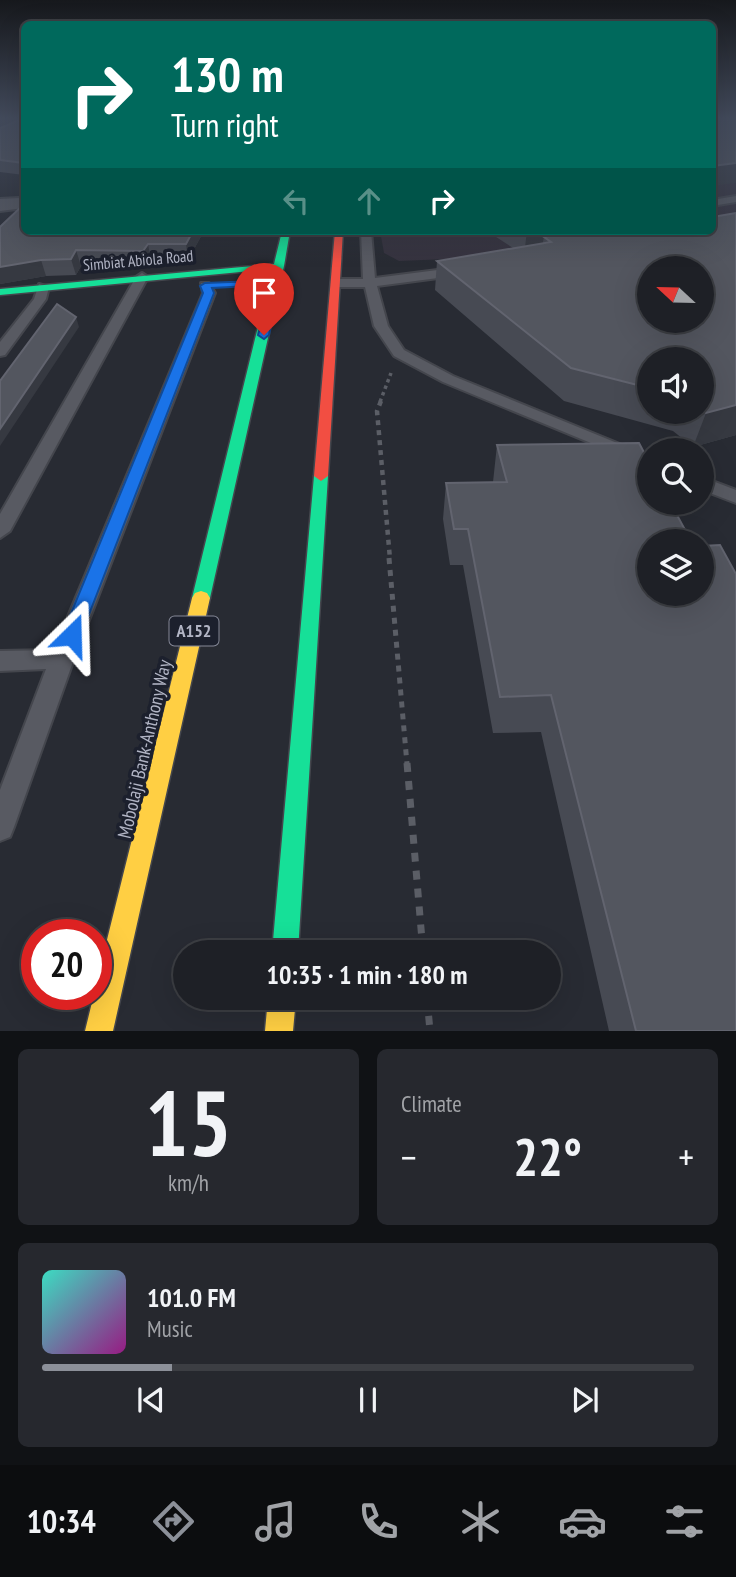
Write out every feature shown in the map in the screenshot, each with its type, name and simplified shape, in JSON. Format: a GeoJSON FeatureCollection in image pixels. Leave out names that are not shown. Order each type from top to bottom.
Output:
{"type":"FeatureCollection","features":[{"type":"Feature","properties":{"kind":"main road","name":"Mobolaji Bank-Anthony Way"},"geometry":{"type":"LineString","coordinates":[[99,1031],[285,235]]}},
{"type":"Feature","properties":{"kind":"main road"},"geometry":{"type":"LineString","coordinates":[[286,940],[339,235]]}},
{"type":"Feature","properties":{"kind":"main road","name":"Simbiat Abiola Road"},"geometry":{"type":"LineString","coordinates":[[0,292],[41,293],[278,274]]}},
{"type":"Feature","properties":{"kind":"main road"},"geometry":{"type":"LineString","coordinates":[[139,284],[205,286],[278,274]]}},
{"type":"Feature","properties":{"kind":"main road"},"geometry":{"type":"LineString","coordinates":[[0,303],[41,293]]}},
{"type":"Feature","properties":{"kind":"main road"},"geometry":{"type":"LineString","coordinates":[[279,1031],[281,1010]]}},
{"type":"Feature","properties":{"kind":"lane"},"geometry":{"type":"LineString","coordinates":[[716,202],[736,199]]}},
{"type":"Feature","properties":{"kind":"lane"},"geometry":{"type":"LineString","coordinates":[[366,235],[367,275],[380,326],[399,353],[448,379],[637,457]]}},
{"type":"Feature","properties":{"kind":"lane"},"geometry":{"type":"LineString","coordinates":[[337,283],[367,275],[474,265]]}},
{"type":"Feature","properties":{"kind":"lane"},"geometry":{"type":"LineString","coordinates":[[0,531],[139,284]]}},
{"type":"Feature","properties":{"kind":"lane"},"geometry":{"type":"LineString","coordinates":[[0,827],[62,659],[209,293],[205,286]]}},
{"type":"Feature","properties":{"kind":"lane"},"geometry":{"type":"LineString","coordinates":[[0,352],[41,293]]}},
{"type":"Feature","properties":{"kind":"lane"},"geometry":{"type":"LineString","coordinates":[[714,488],[736,496]]}},
{"type":"Feature","properties":{"kind":"lane"},"geometry":{"type":"LineString","coordinates":[[0,660],[62,659]]}},
{"type":"Feature","properties":{"kind":"path"},"geometry":{"type":"LineString","coordinates":[[399,353],[377,411],[422,940]]}},
{"type":"Feature","properties":{"kind":"path"},"geometry":{"type":"LineString","coordinates":[[428,1010],[430,1031]]}},
{"type":"Feature","properties":{"kind":"shaded area"},"geometry":{"type":"Polygon","coordinates":[[[716,167],[736,167],[736,225],[716,229],[716,167]]]}},
{"type":"Feature","properties":{"kind":"shaded area"},"geometry":{"type":"Polygon","coordinates":[[[381,235],[683,235],[471,274],[448,259],[399,261],[384,253],[381,235]]]}},
{"type":"Feature","properties":{"kind":"building"},"geometry":{"type":"Polygon","coordinates":[[[21,207],[21,235],[191,235],[186,244],[148,244],[143,251],[76,250],[71,259],[41,260],[0,267],[0,227],[21,207]]]}},
{"type":"Feature","properties":{"kind":"building"},"geometry":{"type":"Polygon","coordinates":[[[736,213],[736,405],[714,411],[714,347],[637,347],[637,385],[571,368],[437,261],[551,242],[544,237],[716,235],[716,216],[736,213]]]}},
{"type":"Feature","properties":{"kind":"building"},"geometry":{"type":"Polygon","coordinates":[[[57,304],[76,317],[0,429],[0,381],[57,304]]]}},
{"type":"Feature","properties":{"kind":"building"},"geometry":{"type":"Polygon","coordinates":[[[637,443],[637,515],[677,515],[685,529],[637,529],[637,606],[714,606],[714,545],[720,545],[736,574],[736,1031],[636,1031],[551,695],[500,697],[468,529],[454,529],[446,483],[507,482],[497,445],[637,443]]]}},
{"type":"Feature","properties":{"kind":"traffic: fast"},"geometry":{"type":"LineString","coordinates":[[201,598],[285,235]]}},
{"type":"Feature","properties":{"kind":"traffic: fast"},"geometry":{"type":"LineString","coordinates":[[0,292],[279,266]]}},
{"type":"Feature","properties":{"kind":"traffic: fast"},"geometry":{"type":"LineString","coordinates":[[286,940],[321,476]]}},
{"type":"Feature","properties":{"kind":"traffic: slow"},"geometry":{"type":"LineString","coordinates":[[99,1031],[201,598]]}},
{"type":"Feature","properties":{"kind":"traffic: slow"},"geometry":{"type":"LineString","coordinates":[[279,1031],[281,1010]]}},
{"type":"Feature","properties":{"kind":"traffic: jam"},"geometry":{"type":"LineString","coordinates":[[321,476],[339,235]]}},
{"type":"Feature","properties":{"kind":"route"},"geometry":{"type":"LineString","coordinates":[[72,635],[209,293],[205,286],[276,282],[264,335]]}}]}
